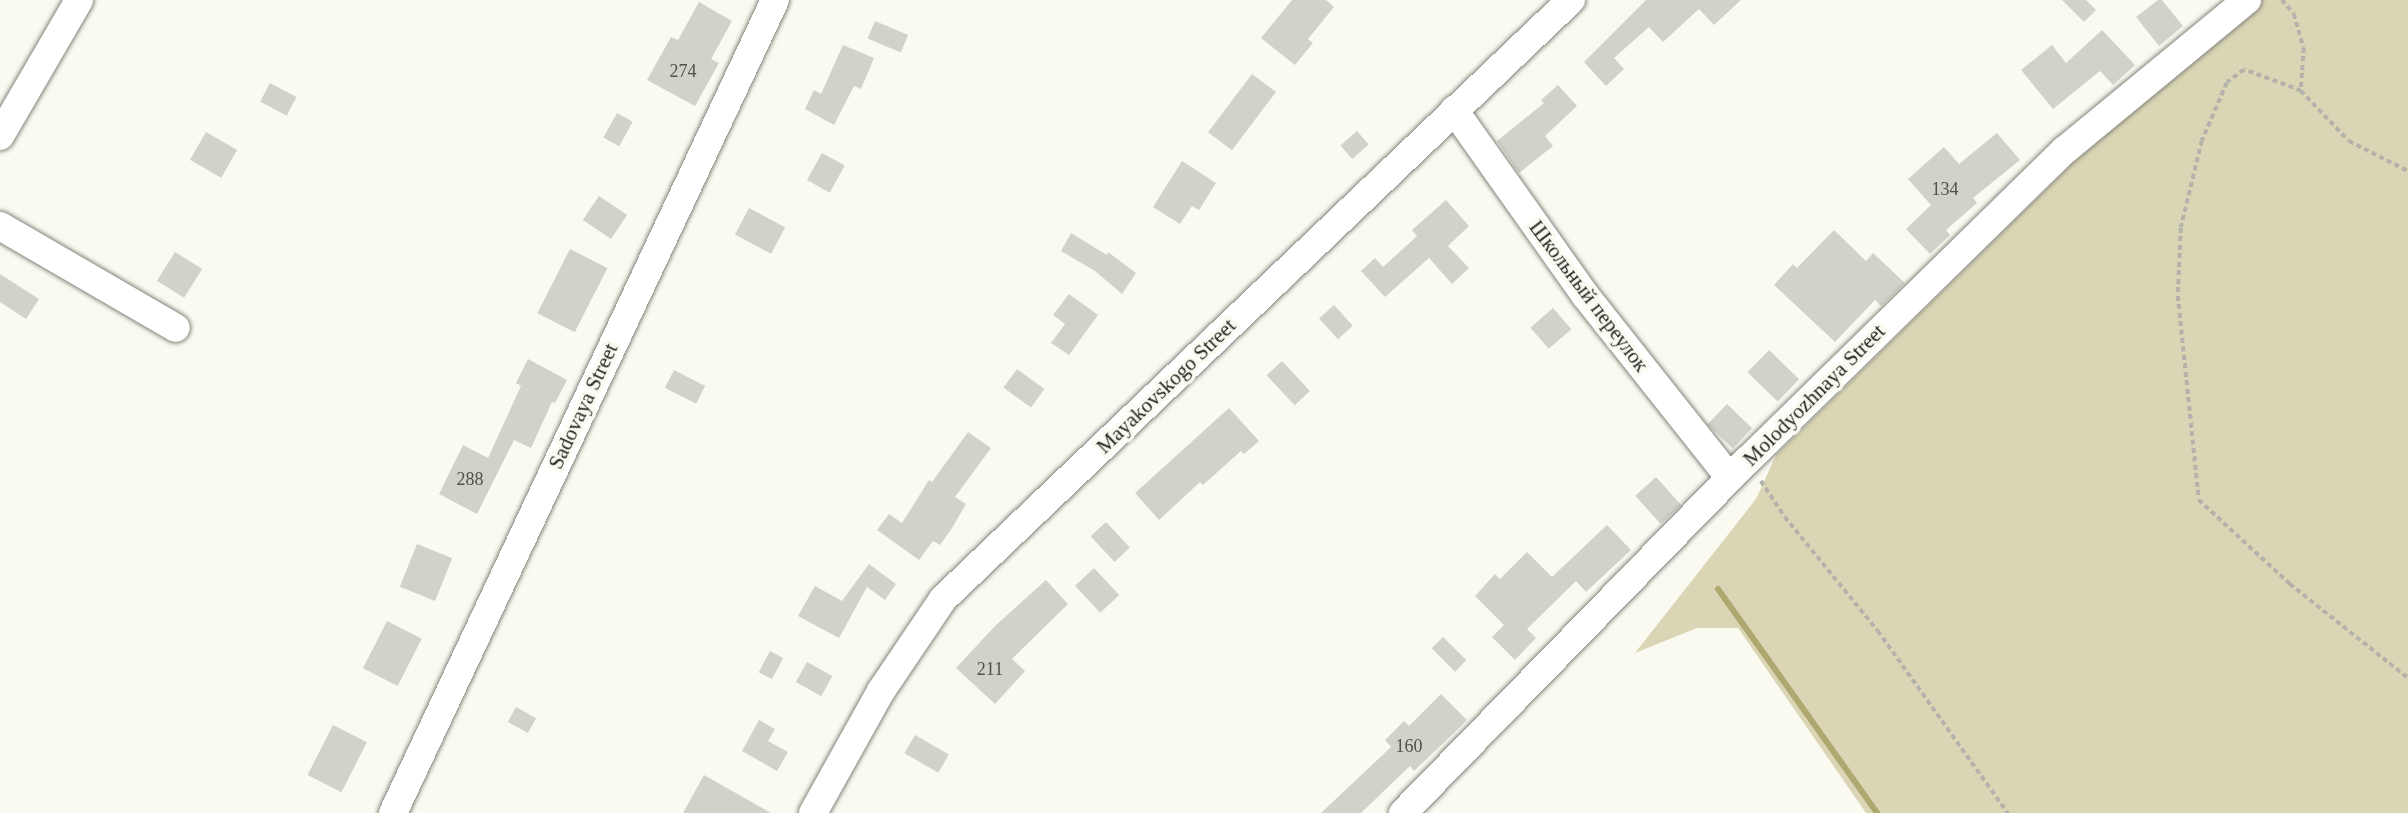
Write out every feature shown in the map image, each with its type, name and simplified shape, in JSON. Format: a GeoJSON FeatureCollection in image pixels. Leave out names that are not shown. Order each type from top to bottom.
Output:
{"type":"FeatureCollection","features":[{"type":"Feature","properties":{"kind":"street"},"geometry":{"type":"LineString","coordinates":[[0,136],[79,0]]}},
{"type":"Feature","properties":{"kind":"street","name":"Sadovaya Street"},"geometry":{"type":"LineString","coordinates":[[393,813],[775,0]]}},
{"type":"Feature","properties":{"kind":"street","name":"Mayakovskogo Street"},"geometry":{"type":"LineString","coordinates":[[813,813],[881,691],[943,599],[1571,0]]}},
{"type":"Feature","properties":{"kind":"street","name":"Molodyozhnaya Street"},"geometry":{"type":"LineString","coordinates":[[1403,813],[1739,469],[2065,150],[2246,0]]}},
{"type":"Feature","properties":{"kind":"street","name":"Школьный переулок"},"geometry":{"type":"LineString","coordinates":[[1454,110],[1585,295],[1739,469]]}},
{"type":"Feature","properties":{"kind":"street"},"geometry":{"type":"LineString","coordinates":[[0,226],[176,328]]}},
{"type":"Feature","properties":{"kind":"path"},"geometry":{"type":"LineString","coordinates":[[2283,0],[2294,14],[2304,48],[2301,91]]}},
{"type":"Feature","properties":{"kind":"path"},"geometry":{"type":"LineString","coordinates":[[2408,171],[2349,141],[2301,91],[2244,70],[2227,83],[2202,141],[2181,228],[2178,296],[2199,500],[2290,584],[2408,678]]}},
{"type":"Feature","properties":{"kind":"path"},"geometry":{"type":"LineString","coordinates":[[1739,469],[1785,517],[1878,631],[2008,813]]}},
{"type":"Feature","properties":{"kind":"shaded area"},"geometry":{"type":"Polygon","coordinates":[[[2257,0],[2408,0],[2408,813],[1866,813],[1738,628],[1697,628],[1635,653],[1756,499],[1776,455],[2098,138],[2257,0]]]}},
{"type":"Feature","properties":{"kind":"building"},"geometry":{"type":"Polygon","coordinates":[[[1292,0],[1326,0],[1334,7],[1308,39],[1313,43],[1295,65],[1261,38],[1292,0]]]}},
{"type":"Feature","properties":{"kind":"building"},"geometry":{"type":"Polygon","coordinates":[[[1646,0],[1741,0],[1714,25],[1699,9],[1663,42],[1649,27],[1614,58],[1624,69],[1606,86],[1584,62],[1646,0]]]}},
{"type":"Feature","properties":{"kind":"building"},"geometry":{"type":"Polygon","coordinates":[[[2062,0],[2086,0],[2096,10],[2084,22],[2062,0]]]}},
{"type":"Feature","properties":{"kind":"building"},"geometry":{"type":"Polygon","coordinates":[[[2158,0],[2162,0],[2183,26],[2159,46],[2136,17],[2158,0]]]}},
{"type":"Feature","properties":{"kind":"building"},"geometry":{"type":"Polygon","coordinates":[[[699,2],[732,21],[711,59],[719,63],[695,106],[647,80],[671,37],[678,40],[699,2]]]}},
{"type":"Feature","properties":{"kind":"building"},"geometry":{"type":"Polygon","coordinates":[[[875,21],[908,35],[901,53],[868,38],[875,21]]]}},
{"type":"Feature","properties":{"kind":"building"},"geometry":{"type":"Polygon","coordinates":[[[2102,30],[2135,65],[2113,85],[2100,71],[2053,109],[2021,70],[2052,45],[2066,63],[2102,30]]]}},
{"type":"Feature","properties":{"kind":"building"},"geometry":{"type":"Polygon","coordinates":[[[843,45],[874,58],[861,89],[854,86],[834,125],[805,109],[814,90],[821,94],[843,45]]]}},
{"type":"Feature","properties":{"kind":"building"},"geometry":{"type":"Polygon","coordinates":[[[1252,74],[1276,92],[1232,150],[1208,132],[1252,74]]]}},
{"type":"Feature","properties":{"kind":"building"},"geometry":{"type":"Polygon","coordinates":[[[270,83],[296,97],[287,116],[260,102],[270,83]]]}},
{"type":"Feature","properties":{"kind":"building"},"geometry":{"type":"Polygon","coordinates":[[[1558,85],[1577,106],[1545,136],[1553,146],[1519,173],[1497,141],[1544,103],[1541,100],[1558,85]]]}},
{"type":"Feature","properties":{"kind":"building"},"geometry":{"type":"Polygon","coordinates":[[[617,113],[633,122],[619,146],[603,137],[617,113]]]}},
{"type":"Feature","properties":{"kind":"building"},"geometry":{"type":"Polygon","coordinates":[[[1357,131],[1369,145],[1352,159],[1340,145],[1357,131]]]}},
{"type":"Feature","properties":{"kind":"building"},"geometry":{"type":"Polygon","coordinates":[[[206,132],[237,150],[221,178],[190,160],[206,132]]]}},
{"type":"Feature","properties":{"kind":"building"},"geometry":{"type":"Polygon","coordinates":[[[1997,133],[2020,160],[1973,198],[1977,203],[1946,230],[1950,235],[1930,254],[1906,229],[1931,205],[1908,179],[1944,147],[1959,164],[1997,133]]]}},
{"type":"Feature","properties":{"kind":"building"},"geometry":{"type":"Polygon","coordinates":[[[822,153],[845,166],[830,193],[807,180],[822,153]]]}},
{"type":"Feature","properties":{"kind":"building"},"geometry":{"type":"Polygon","coordinates":[[[1182,161],[1216,183],[1199,210],[1192,206],[1180,224],[1153,207],[1182,161]]]}},
{"type":"Feature","properties":{"kind":"building"},"geometry":{"type":"Polygon","coordinates":[[[599,196],[627,215],[611,239],[583,220],[599,196]]]}},
{"type":"Feature","properties":{"kind":"building"},"geometry":{"type":"Polygon","coordinates":[[[1446,200],[1469,226],[1448,246],[1469,268],[1452,284],[1429,258],[1385,297],[1361,271],[1375,258],[1383,267],[1417,236],[1412,230],[1446,200]]]}},
{"type":"Feature","properties":{"kind":"building"},"geometry":{"type":"Polygon","coordinates":[[[749,208],[785,227],[771,254],[735,234],[749,208]]]}},
{"type":"Feature","properties":{"kind":"building"},"geometry":{"type":"Polygon","coordinates":[[[1834,230],[1866,261],[1873,253],[1905,283],[1881,306],[1875,300],[1835,342],[1774,285],[1793,264],[1797,268],[1834,230]]]}},
{"type":"Feature","properties":{"kind":"building"},"geometry":{"type":"Polygon","coordinates":[[[1071,233],[1107,255],[1108,252],[1136,273],[1122,294],[1095,271],[1061,251],[1071,233]]]}},
{"type":"Feature","properties":{"kind":"building"},"geometry":{"type":"Polygon","coordinates":[[[570,249],[607,268],[575,332],[537,313],[570,249]]]}},
{"type":"Feature","properties":{"kind":"building"},"geometry":{"type":"Polygon","coordinates":[[[175,252],[202,269],[184,298],[157,281],[175,252]]]}},
{"type":"Feature","properties":{"kind":"building"},"geometry":{"type":"Polygon","coordinates":[[[0,274],[39,299],[26,319],[0,302],[0,274]]]}},
{"type":"Feature","properties":{"kind":"building"},"geometry":{"type":"Polygon","coordinates":[[[1069,294],[1098,315],[1069,355],[1051,343],[1065,324],[1053,315],[1069,294]]]}},
{"type":"Feature","properties":{"kind":"building"},"geometry":{"type":"Polygon","coordinates":[[[1334,305],[1353,326],[1338,339],[1319,318],[1334,305]]]}},
{"type":"Feature","properties":{"kind":"building"},"geometry":{"type":"Polygon","coordinates":[[[1553,308],[1571,329],[1549,349],[1530,328],[1553,308]]]}},
{"type":"Feature","properties":{"kind":"building"},"geometry":{"type":"Polygon","coordinates":[[[1769,350],[1799,379],[1778,401],[1747,372],[1769,350]]]}},
{"type":"Feature","properties":{"kind":"building"},"geometry":{"type":"Polygon","coordinates":[[[528,359],[567,380],[555,403],[552,402],[531,448],[514,440],[477,514],[439,494],[463,445],[488,458],[521,386],[516,383],[528,359]]]}},
{"type":"Feature","properties":{"kind":"building"},"geometry":{"type":"Polygon","coordinates":[[[1282,361],[1310,391],[1295,405],[1267,375],[1282,361]]]}},
{"type":"Feature","properties":{"kind":"building"},"geometry":{"type":"Polygon","coordinates":[[[1017,369],[1045,389],[1031,408],[1003,388],[1017,369]]]}},
{"type":"Feature","properties":{"kind":"building"},"geometry":{"type":"Polygon","coordinates":[[[674,370],[705,386],[696,404],[665,388],[674,370]]]}},
{"type":"Feature","properties":{"kind":"building"},"geometry":{"type":"Polygon","coordinates":[[[1727,404],[1752,428],[1733,448],[1708,424],[1727,404]]]}},
{"type":"Feature","properties":{"kind":"building"},"geometry":{"type":"Polygon","coordinates":[[[1229,408],[1259,441],[1244,454],[1241,451],[1203,485],[1200,482],[1159,520],[1135,493],[1229,408]]]}},
{"type":"Feature","properties":{"kind":"building"},"geometry":{"type":"Polygon","coordinates":[[[968,432],[991,448],[955,497],[966,504],[952,528],[940,545],[933,541],[919,560],[877,530],[889,514],[902,523],[929,480],[932,482],[968,432]]]}},
{"type":"Feature","properties":{"kind":"building"},"geometry":{"type":"Polygon","coordinates":[[[1656,477],[1681,505],[1661,524],[1635,496],[1656,477]]]}},
{"type":"Feature","properties":{"kind":"building"},"geometry":{"type":"Polygon","coordinates":[[[1106,522],[1130,548],[1115,562],[1091,536],[1106,522]]]}},
{"type":"Feature","properties":{"kind":"building"},"geometry":{"type":"Polygon","coordinates":[[[1607,525],[1631,550],[1586,592],[1576,581],[1527,629],[1536,638],[1515,660],[1492,637],[1504,625],[1475,596],[1495,574],[1500,579],[1527,552],[1552,577],[1607,525]]]}},
{"type":"Feature","properties":{"kind":"building"},"geometry":{"type":"Polygon","coordinates":[[[417,544],[452,558],[435,601],[400,587],[417,544]]]}},
{"type":"Feature","properties":{"kind":"building"},"geometry":{"type":"Polygon","coordinates":[[[869,564],[896,584],[885,600],[867,587],[839,638],[798,616],[815,586],[842,601],[869,564]]]}},
{"type":"Feature","properties":{"kind":"building"},"geometry":{"type":"Polygon","coordinates":[[[1094,568],[1119,595],[1100,613],[1075,586],[1094,568]]]}},
{"type":"Feature","properties":{"kind":"building"},"geometry":{"type":"Polygon","coordinates":[[[1046,580],[1068,604],[1012,659],[1025,671],[995,704],[956,668],[995,626],[1046,580]]]}},
{"type":"Feature","properties":{"kind":"building"},"geometry":{"type":"Polygon","coordinates":[[[387,621],[422,639],[398,686],[363,668],[387,621]]]}},
{"type":"Feature","properties":{"kind":"building"},"geometry":{"type":"Polygon","coordinates":[[[1443,637],[1466,660],[1455,672],[1432,648],[1443,637]]]}},
{"type":"Feature","properties":{"kind":"building"},"geometry":{"type":"Polygon","coordinates":[[[770,651],[783,658],[772,679],[759,672],[770,651]]]}},
{"type":"Feature","properties":{"kind":"building"},"geometry":{"type":"Polygon","coordinates":[[[807,662],[832,676],[821,696],[796,682],[807,662]]]}},
{"type":"Feature","properties":{"kind":"building"},"geometry":{"type":"Polygon","coordinates":[[[1441,694],[1467,720],[1454,733],[1414,771],[1410,766],[1361,813],[1321,813],[1391,747],[1385,740],[1404,721],[1409,726],[1441,694]]]}},
{"type":"Feature","properties":{"kind":"building"},"geometry":{"type":"Polygon","coordinates":[[[516,707],[536,718],[528,733],[508,722],[516,707]]]}},
{"type":"Feature","properties":{"kind":"building"},"geometry":{"type":"Polygon","coordinates":[[[759,720],[775,729],[768,741],[788,752],[777,771],[742,751],[759,720]]]}},
{"type":"Feature","properties":{"kind":"building"},"geometry":{"type":"Polygon","coordinates":[[[333,725],[367,742],[341,792],[308,775],[333,725]]]}},
{"type":"Feature","properties":{"kind":"building"},"geometry":{"type":"Polygon","coordinates":[[[915,735],[949,754],[938,773],[904,753],[915,735]]]}},
{"type":"Feature","properties":{"kind":"building"},"geometry":{"type":"Polygon","coordinates":[[[704,775],[771,813],[683,813],[704,775]]]}},
{"type":"Feature","properties":{"kind":"waterway"},"geometry":{"type":"LineString","coordinates":[[1718,589],[1877,813]]}}]}
